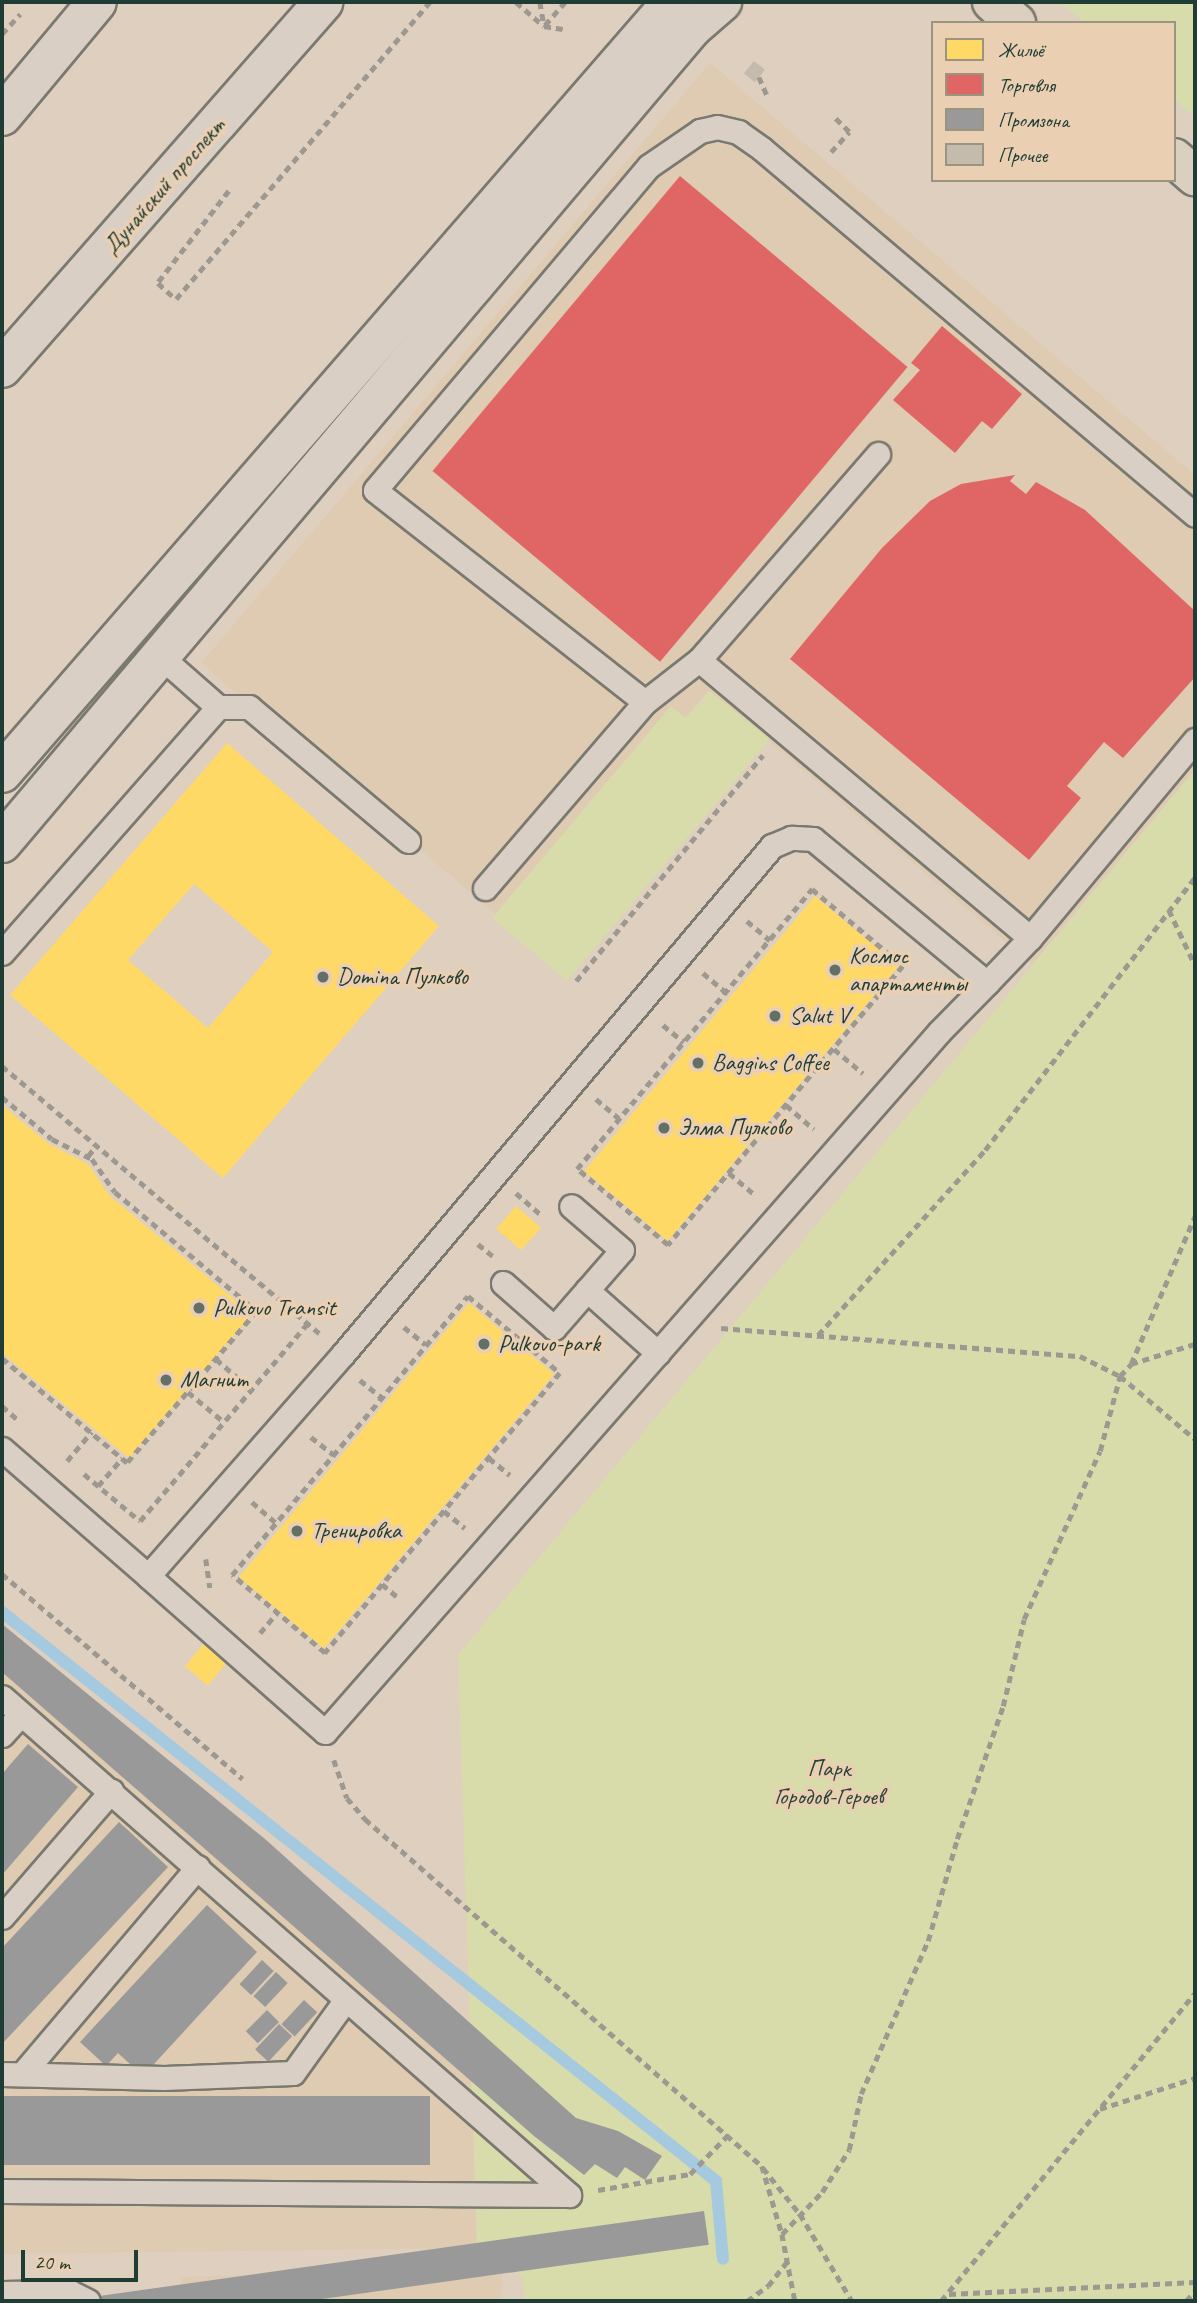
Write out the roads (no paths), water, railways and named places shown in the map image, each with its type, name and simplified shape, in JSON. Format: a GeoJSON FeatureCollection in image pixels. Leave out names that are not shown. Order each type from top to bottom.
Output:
{"type":"FeatureCollection","features":[{"type":"Feature","properties":{"kind":"main road"},"geometry":{"type":"LineString","coordinates":[[2,116],[97,2]]}},
{"type":"Feature","properties":{"kind":"main road","name":"Дунайский проспект"},"geometry":{"type":"LineString","coordinates":[[2,368],[190,158],[323,2]]}},
{"type":"Feature","properties":{"kind":"main road"},"geometry":{"type":"LineString","coordinates":[[2,773],[672,2]]}},
{"type":"Feature","properties":{"kind":"main road"},"geometry":{"type":"LineString","coordinates":[[2,843],[692,28],[722,2]]}},
{"type":"Feature","properties":{"kind":"main road"},"geometry":{"type":"LineString","coordinates":[[992,2],[1014,21]]}},
{"type":"Feature","properties":{"kind":"main road"},"geometry":{"type":"LineString","coordinates":[[1176,160],[1195,176]]}},
{"type":"Feature","properties":{"kind":"lane"},"geometry":{"type":"LineString","coordinates":[[645,702],[375,490],[649,166],[701,131],[718,127],[738,132],[762,149],[1195,515]]}},
{"type":"Feature","properties":{"kind":"lane"},"geometry":{"type":"LineString","coordinates":[[485,888],[645,702],[699,660],[878,454]]}},
{"type":"Feature","properties":{"kind":"lane"},"geometry":{"type":"LineString","coordinates":[[160,656],[218,707],[249,707],[408,841]]}},
{"type":"Feature","properties":{"kind":"lane"},"geometry":{"type":"LineString","coordinates":[[699,660],[1030,938]]}},
{"type":"Feature","properties":{"kind":"lane"},"geometry":{"type":"LineString","coordinates":[[2,953],[218,707]]}},
{"type":"Feature","properties":{"kind":"lane"},"geometry":{"type":"LineString","coordinates":[[2,1449],[325,1732],[939,1032],[1030,938],[1195,740]]}},
{"type":"Feature","properties":{"kind":"lane"},"geometry":{"type":"LineString","coordinates":[[148,1576],[335,1364],[772,846],[791,838],[813,839],[988,984]]}},
{"type":"Feature","properties":{"kind":"lane"},"geometry":{"type":"LineString","coordinates":[[503,1283],[554,1328],[622,1250],[561,1206]]}},
{"type":"Feature","properties":{"kind":"lane"},"geometry":{"type":"LineString","coordinates":[[587,1290],[658,1353]]}},
{"type":"Feature","properties":{"kind":"lane"},"geometry":{"type":"LineString","coordinates":[[2,1697],[198,1867],[344,2002],[569,2194],[2,2191]]}},
{"type":"Feature","properties":{"kind":"lane"},"geometry":{"type":"LineString","coordinates":[[2,1735],[21,1714]]}},
{"type":"Feature","properties":{"kind":"lane"},"geometry":{"type":"LineString","coordinates":[[2,1917],[111,1791]]}},
{"type":"Feature","properties":{"kind":"lane"},"geometry":{"type":"LineString","coordinates":[[12,2074],[198,1867]]}},
{"type":"Feature","properties":{"kind":"lane"},"geometry":{"type":"LineString","coordinates":[[12,2074],[164,2078],[293,2073],[344,2002]]}},
{"type":"Feature","properties":{"kind":"lane"},"geometry":{"type":"LineString","coordinates":[[2,2293],[70,2292],[88,2301]]}},
{"type":"Feature","properties":{"kind":"waterway"},"geometry":{"type":"LineString","coordinates":[[2,1612],[716,2181],[723,2259]]}},
{"type":"Feature","properties":{"kind":"place","name":"Космос апартаменты"},"geometry":{"type":"Point","coordinates":[835,970]}},
{"type":"Feature","properties":{"kind":"place","name":"Domina Пулково"},"geometry":{"type":"Point","coordinates":[323,977]}},
{"type":"Feature","properties":{"kind":"place","name":"Salut V"},"geometry":{"type":"Point","coordinates":[775,1016]}},
{"type":"Feature","properties":{"kind":"place","name":"Baggins Coffee"},"geometry":{"type":"Point","coordinates":[698,1063]}},
{"type":"Feature","properties":{"kind":"place","name":"Элма Пулково"},"geometry":{"type":"Point","coordinates":[664,1128]}},
{"type":"Feature","properties":{"kind":"place","name":"Pulkovo Transit"},"geometry":{"type":"Point","coordinates":[199,1308]}},
{"type":"Feature","properties":{"kind":"place","name":"Pulkovo-park"},"geometry":{"type":"Point","coordinates":[484,1344]}},
{"type":"Feature","properties":{"kind":"place","name":"Магнит"},"geometry":{"type":"Point","coordinates":[166,1380]}},
{"type":"Feature","properties":{"kind":"place","name":"Тренировка"},"geometry":{"type":"Point","coordinates":[297,1531]}},
{"type":"Feature","properties":{"kind":"park label","name":"Парк Городов-Героев"},"geometry":{"type":"Point","coordinates":[829,1783]}}]}
